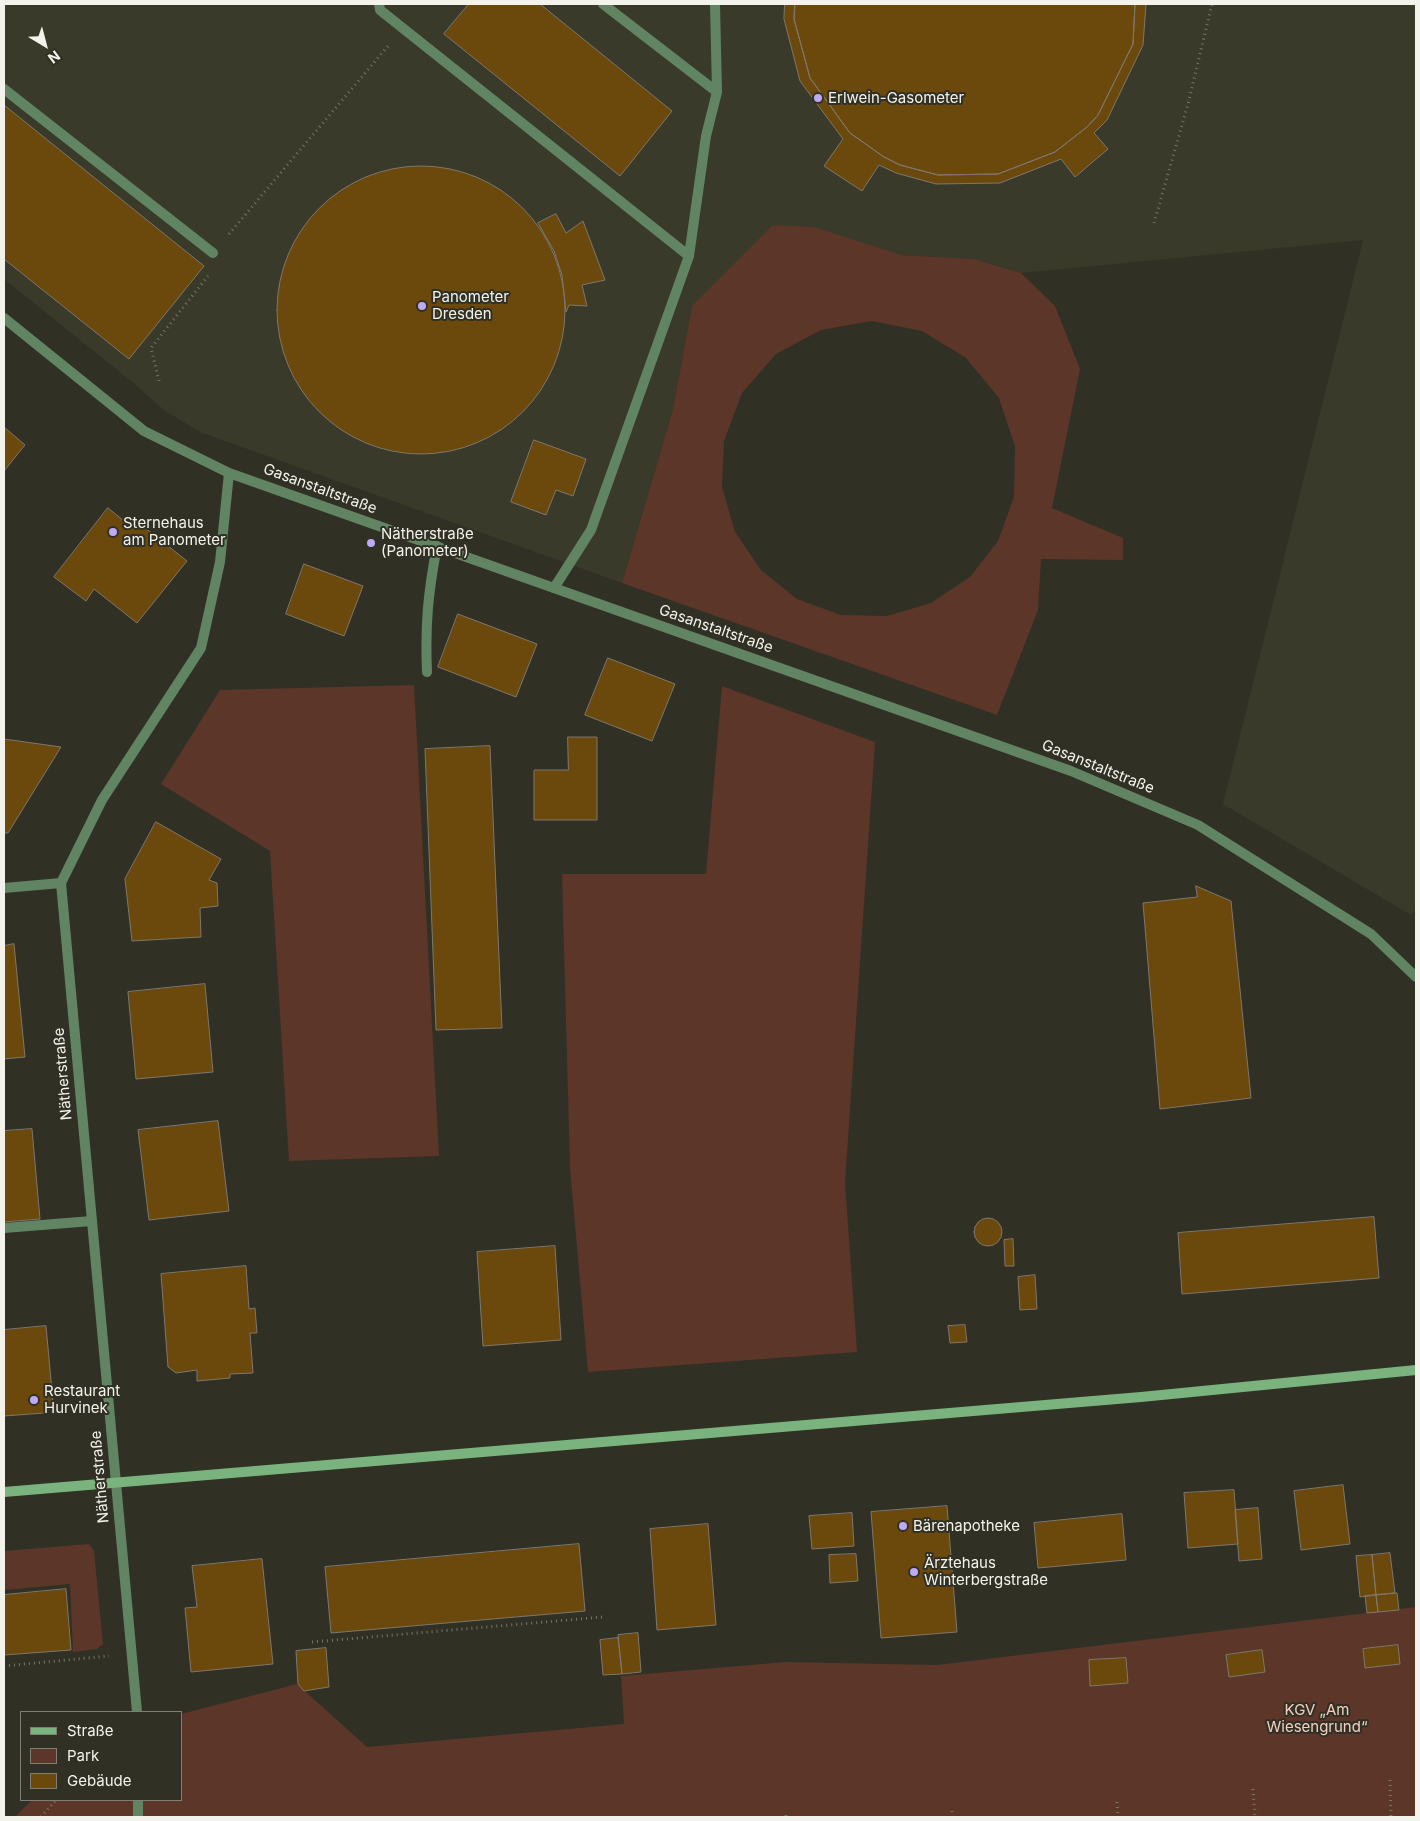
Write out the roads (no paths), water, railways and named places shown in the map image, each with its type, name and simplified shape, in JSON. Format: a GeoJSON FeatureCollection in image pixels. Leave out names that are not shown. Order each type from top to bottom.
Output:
{"type":"FeatureCollection","features":[{"type":"Feature","properties":{"kind":"main road"},"geometry":{"type":"LineString","coordinates":[[4,1492],[1141,1396],[1416,1370]]}},
{"type":"Feature","properties":{"kind":"street"},"geometry":{"type":"LineString","coordinates":[[379,4],[380,10],[689,256]]}},
{"type":"Feature","properties":{"kind":"street"},"geometry":{"type":"LineString","coordinates":[[603,4],[717,92]]}},
{"type":"Feature","properties":{"kind":"street"},"geometry":{"type":"LineString","coordinates":[[554,588],[591,530],[689,256],[706,136],[717,92],[715,4]]}},
{"type":"Feature","properties":{"kind":"street"},"geometry":{"type":"LineString","coordinates":[[4,89],[213,253]]}},
{"type":"Feature","properties":{"kind":"street","name":"Gasanstaltstraße"},"geometry":{"type":"LineString","coordinates":[[4,318],[144,431],[228,473],[1071,770],[1198,825],[1371,934],[1416,977]]}},
{"type":"Feature","properties":{"kind":"street"},"geometry":{"type":"LineString","coordinates":[[4,888],[61,883],[102,800],[201,648],[220,562],[228,473]]}},
{"type":"Feature","properties":{"kind":"street"},"geometry":{"type":"LineString","coordinates":[[428,672],[426,625],[429,586],[437,546]]}},
{"type":"Feature","properties":{"kind":"street","name":"Nätherstraße"},"geometry":{"type":"LineString","coordinates":[[61,883],[137,1711]]}},
{"type":"Feature","properties":{"kind":"street"},"geometry":{"type":"LineString","coordinates":[[4,1228],[92,1221]]}},
{"type":"Feature","properties":{"kind":"street"},"geometry":{"type":"LineString","coordinates":[[138,1801],[138,1817]]}},
{"type":"Feature","properties":{"kind":"place","name":"Erlwein-Gasometer"},"geometry":{"type":"Point","coordinates":[818,98]}},
{"type":"Feature","properties":{"kind":"place","name":"Panometer Dresden"},"geometry":{"type":"Point","coordinates":[422,306]}},
{"type":"Feature","properties":{"kind":"place","name":"Sternehaus am Panometer"},"geometry":{"type":"Point","coordinates":[113,532]}},
{"type":"Feature","properties":{"kind":"place","name":"Nätherstraße (Panometer)"},"geometry":{"type":"Point","coordinates":[371,543]}},
{"type":"Feature","properties":{"kind":"place","name":"Restaurant Hurvinek"},"geometry":{"type":"Point","coordinates":[34,1400]}},
{"type":"Feature","properties":{"kind":"place","name":"Bärenapotheke"},"geometry":{"type":"Point","coordinates":[903,1526]}},
{"type":"Feature","properties":{"kind":"place","name":"Ärztehaus Winterbergstraße"},"geometry":{"type":"Point","coordinates":[914,1572]}},
{"type":"Feature","properties":{"kind":"park label","name":"KGV „Am Wiesengrund“"},"geometry":{"type":"Point","coordinates":[1317,1718]}}]}
